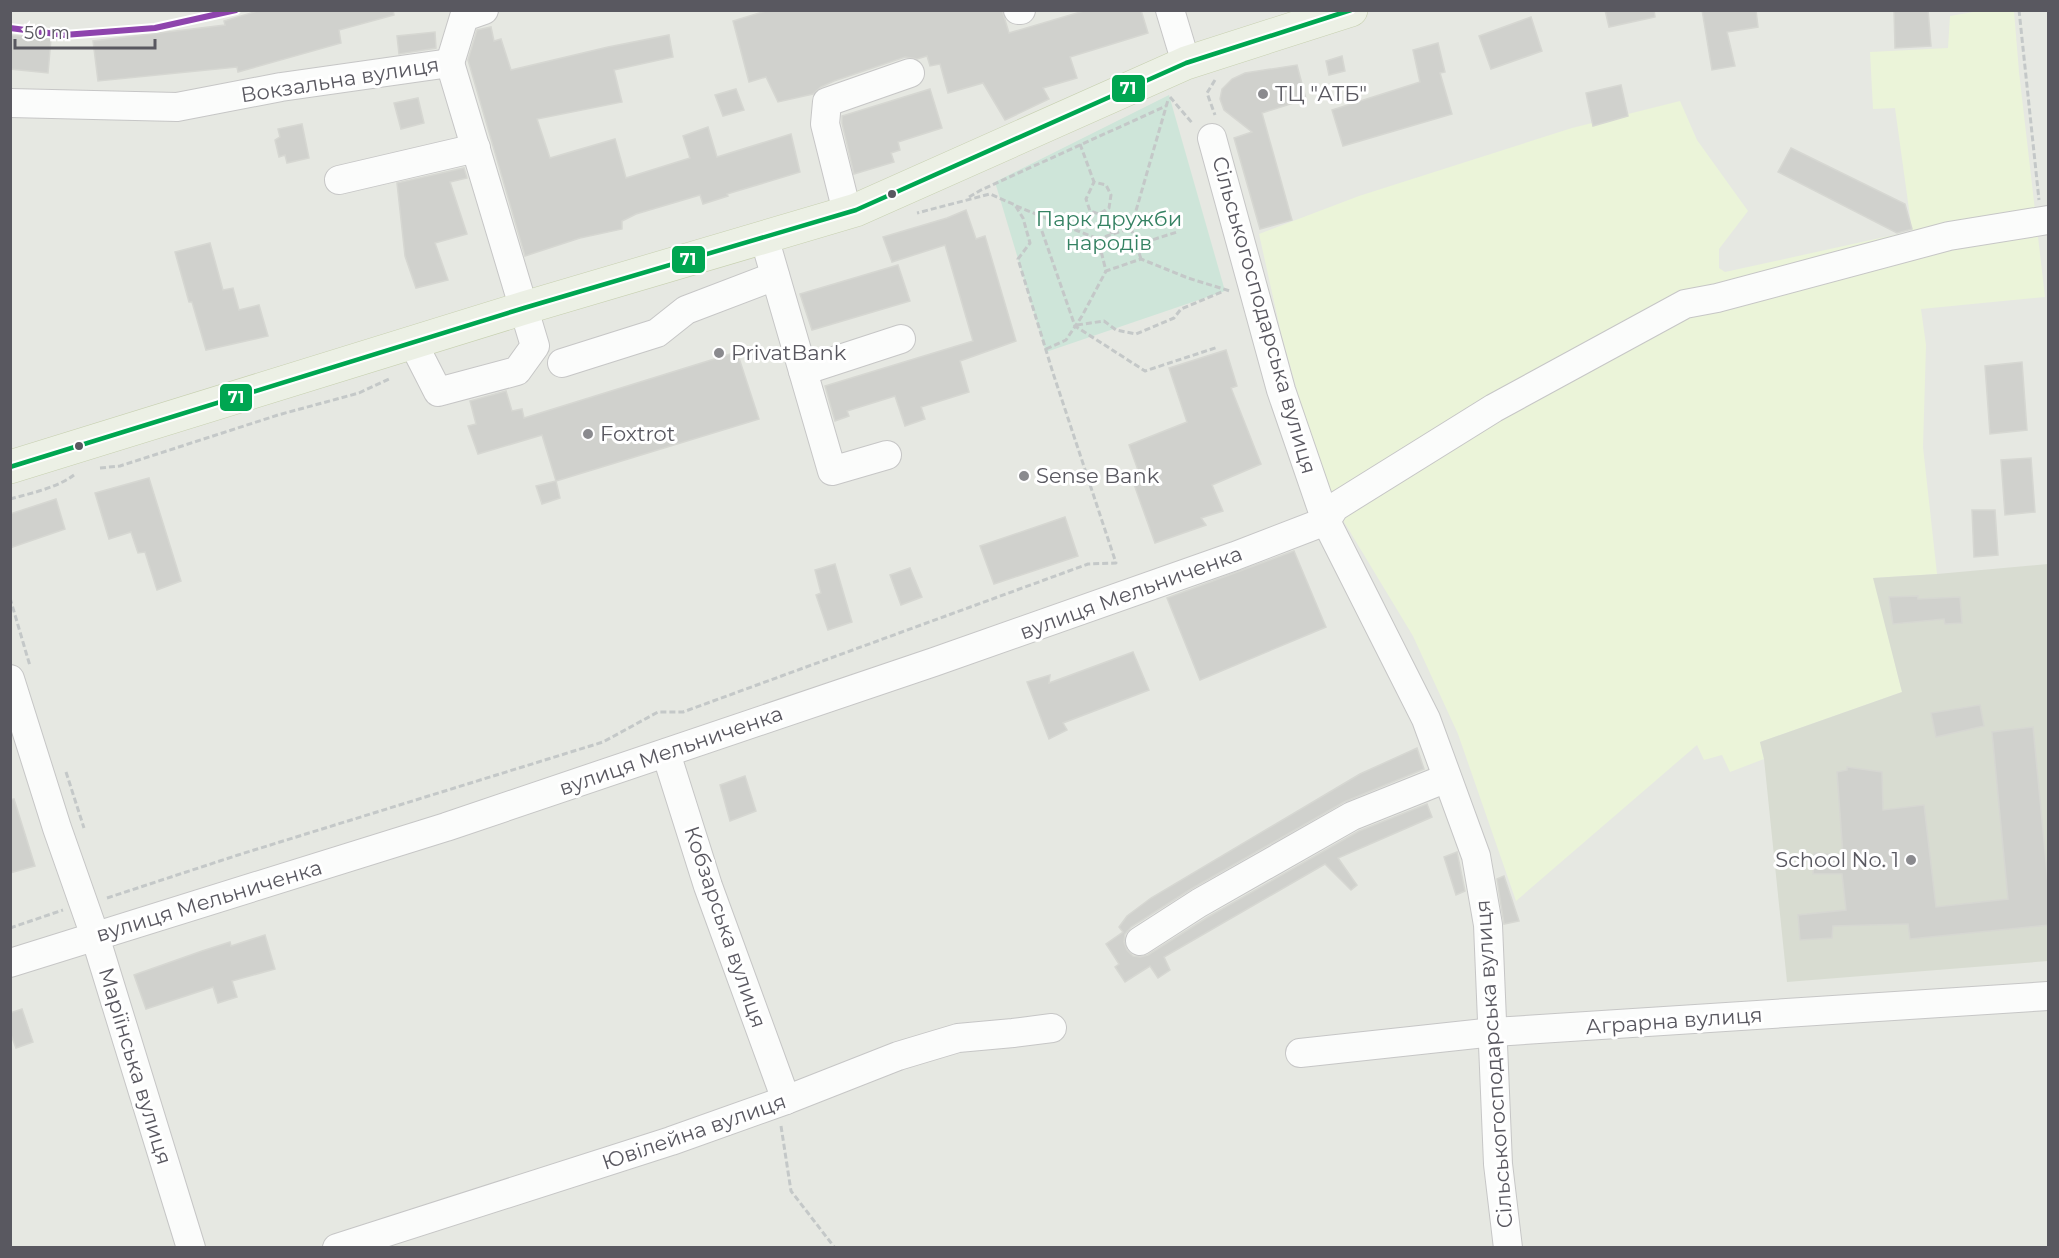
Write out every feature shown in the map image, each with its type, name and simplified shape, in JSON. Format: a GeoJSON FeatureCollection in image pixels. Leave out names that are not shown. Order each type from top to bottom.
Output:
{"type":"FeatureCollection","features":[{"type":"Feature","properties":{"kind":"main road"},"geometry":{"type":"LineString","coordinates":[[10,467],[418,352],[524,308],[847,212],[1197,60],[1351,10]]}},
{"type":"Feature","properties":{"kind":"street"},"geometry":{"type":"LineString","coordinates":[[450,63],[464,17],[484,10]]}},
{"type":"Feature","properties":{"kind":"street"},"geometry":{"type":"LineString","coordinates":[[1170,10],[1197,60]]}},
{"type":"Feature","properties":{"kind":"street","name":"Вокзальна вулиця"},"geometry":{"type":"LineString","coordinates":[[10,103],[177,107],[280,87],[450,63],[535,346],[517,371],[438,392],[418,352]]}},
{"type":"Feature","properties":{"kind":"street"},"geometry":{"type":"LineString","coordinates":[[847,212],[825,124],[827,102],[910,73]]}},
{"type":"Feature","properties":{"kind":"street","name":"Сільськогосподарська вулиця"},"geometry":{"type":"LineString","coordinates":[[1212,138],[1281,390],[1330,514],[1426,719],[1476,856],[1488,925],[1498,1164],[1508,1248]]}},
{"type":"Feature","properties":{"kind":"street"},"geometry":{"type":"LineString","coordinates":[[339,180],[476,148]]}},
{"type":"Feature","properties":{"kind":"street","name":"вулиця Мельниченка"},"geometry":{"type":"LineString","coordinates":[[10,963],[446,827],[979,647],[1235,556],[1330,514],[1494,408],[1685,304],[1717,298],[1949,236],[2045,220]]}},
{"type":"Feature","properties":{"kind":"street"},"geometry":{"type":"LineString","coordinates":[[764,237],[832,471],[886,455]]}},
{"type":"Feature","properties":{"kind":"street"},"geometry":{"type":"LineString","coordinates":[[562,363],[657,333],[686,310],[776,276]]}},
{"type":"Feature","properties":{"kind":"street"},"geometry":{"type":"LineString","coordinates":[[803,371],[901,339]]}},
{"type":"Feature","properties":{"kind":"street","name":"Маріїнська вулиця"},"geometry":{"type":"LineString","coordinates":[[10,679],[57,828],[95,936],[191,1248]]}},
{"type":"Feature","properties":{"kind":"street","name":"Кобзарська вулиця"},"geometry":{"type":"LineString","coordinates":[[666,753],[708,886],[786,1100]]}},
{"type":"Feature","properties":{"kind":"street"},"geometry":{"type":"LineString","coordinates":[[1140,941],[1199,903],[1352,816],[1447,778]]}},
{"type":"Feature","properties":{"kind":"street","name":"Аграрна вулиця"},"geometry":{"type":"LineString","coordinates":[[1300,1053],[1494,1032],[2049,996]]}},
{"type":"Feature","properties":{"kind":"street","name":"Ювілейна вулиця"},"geometry":{"type":"LineString","coordinates":[[337,1248],[671,1142],[898,1056],[958,1038],[1013,1034],[1052,1028]]}},
{"type":"Feature","properties":{"kind":"path"},"geometry":{"type":"LineString","coordinates":[[2019,10],[2045,220]]}},
{"type":"Feature","properties":{"kind":"path"},"geometry":{"type":"LineString","coordinates":[[1141,259],[1131,228],[1169,95],[1191,122],[1212,138],[1221,131],[1207,93],[1215,81],[1197,60]]}},
{"type":"Feature","properties":{"kind":"path"},"geometry":{"type":"LineString","coordinates":[[965,200],[981,190],[1166,106]]}},
{"type":"Feature","properties":{"kind":"path"},"geometry":{"type":"LineString","coordinates":[[1080,144],[1094,182],[1086,199],[1090,211],[1099,214],[1109,208],[1111,195],[1106,185],[1094,182]]}},
{"type":"Feature","properties":{"kind":"path"},"geometry":{"type":"LineString","coordinates":[[908,216],[990,194],[1098,239],[1131,228]]}},
{"type":"Feature","properties":{"kind":"path"},"geometry":{"type":"LineString","coordinates":[[10,928],[603,742],[658,712],[683,712],[1088,564],[1116,563],[1018,259],[1030,243],[1023,218],[1015,205],[1008,202]]}},
{"type":"Feature","properties":{"kind":"path"},"geometry":{"type":"LineString","coordinates":[[1105,211],[1112,234]]}},
{"type":"Feature","properties":{"kind":"path"},"geometry":{"type":"LineString","coordinates":[[1036,214],[1076,326],[1145,371],[1218,347]]}},
{"type":"Feature","properties":{"kind":"path"},"geometry":{"type":"LineString","coordinates":[[1136,245],[1177,232]]}},
{"type":"Feature","properties":{"kind":"path"},"geometry":{"type":"LineString","coordinates":[[1098,239],[1106,271]]}},
{"type":"Feature","properties":{"kind":"path"},"geometry":{"type":"LineString","coordinates":[[1046,350],[1066,340],[1106,271],[1141,259],[1225,291],[1255,295]]}},
{"type":"Feature","properties":{"kind":"path"},"geometry":{"type":"LineString","coordinates":[[1076,326],[1104,321],[1116,330],[1136,334],[1174,318],[1181,309],[1225,291]]}},
{"type":"Feature","properties":{"kind":"path"},"geometry":{"type":"LineString","coordinates":[[97,468],[120,466],[278,415],[359,393],[418,352]]}},
{"type":"Feature","properties":{"kind":"path"},"geometry":{"type":"LineString","coordinates":[[10,499],[58,484],[77,472]]}},
{"type":"Feature","properties":{"kind":"path"},"geometry":{"type":"LineString","coordinates":[[786,1100],[780,1129],[791,1191],[835,1248]]}},
{"type":"Feature","properties":{"kind":"shaded area"},"geometry":{"type":"Polygon","coordinates":[[[1979,11],[2014,11],[2045,297],[1921,309],[1926,345],[1923,447],[1937,574],[1874,578],[1902,692],[1760,742],[1764,759],[1730,772],[1722,755],[1704,760],[1697,745],[1516,901],[1458,734],[1413,636],[1335,507],[1323,483],[1281,333],[1259,234],[1359,196],[1572,128],[1680,101],[1697,140],[1748,211],[1719,249],[1719,268],[1725,272],[1912,231],[1895,108],[1873,109],[1870,52],[1948,48],[1950,16],[1979,11]]]}},
{"type":"Feature","properties":{"kind":"shaded area","name":"School No. 1"},"geometry":{"type":"Polygon","coordinates":[[[2048,564],[2048,961],[1787,982],[1764,759],[1760,742],[1902,692],[1873,578],[2048,564]]]}},
{"type":"Feature","properties":{"kind":"green space","name":"Парк дружби народів"},"geometry":{"type":"Polygon","coordinates":[[[1169,95],[1225,291],[1046,352],[995,182],[1169,95]]]}},
{"type":"Feature","properties":{"kind":"building"},"geometry":{"type":"Polygon","coordinates":[[[261,10],[393,10],[394,15],[339,30],[341,43],[238,72],[237,67],[98,81],[93,41],[225,25],[224,21],[261,10]]]}},
{"type":"Feature","properties":{"kind":"building"},"geometry":{"type":"Polygon","coordinates":[[[769,10],[1002,10],[1009,33],[1087,10],[1141,10],[1148,33],[1070,57],[1077,78],[1043,88],[1049,99],[1005,120],[983,83],[948,93],[940,64],[930,66],[927,56],[917,59],[905,57],[834,81],[813,94],[778,102],[766,77],[749,82],[733,21],[769,10]]]}},
{"type":"Feature","properties":{"kind":"building"},"geometry":{"type":"Polygon","coordinates":[[[1605,10],[1654,10],[1655,17],[1609,27],[1605,10]]]}},
{"type":"Feature","properties":{"kind":"building"},"geometry":{"type":"Polygon","coordinates":[[[1702,10],[1756,10],[1758,27],[1727,32],[1735,66],[1712,70],[1702,10]]]}},
{"type":"Feature","properties":{"kind":"building"},"geometry":{"type":"Polygon","coordinates":[[[1894,10],[1928,10],[1931,46],[1895,48],[1894,10]]]}},
{"type":"Feature","properties":{"kind":"building"},"geometry":{"type":"Polygon","coordinates":[[[1531,17],[1542,51],[1491,69],[1479,36],[1531,17]]]}},
{"type":"Feature","properties":{"kind":"building"},"geometry":{"type":"Polygon","coordinates":[[[491,27],[494,41],[501,39],[511,70],[669,35],[673,57],[614,70],[622,102],[537,119],[550,158],[615,139],[626,178],[690,158],[683,136],[708,127],[717,157],[791,134],[800,172],[727,194],[728,196],[703,204],[700,195],[636,214],[622,221],[622,229],[580,238],[525,256],[468,60],[477,30],[491,27]]]}},
{"type":"Feature","properties":{"kind":"building"},"geometry":{"type":"Polygon","coordinates":[[[435,32],[436,48],[399,54],[397,36],[435,32]]]}},
{"type":"Feature","properties":{"kind":"building"},"geometry":{"type":"Polygon","coordinates":[[[10,35],[51,39],[48,73],[10,69],[10,35]]]}},
{"type":"Feature","properties":{"kind":"building"},"geometry":{"type":"Polygon","coordinates":[[[1438,43],[1445,72],[1440,73],[1452,114],[1343,146],[1332,110],[1420,82],[1413,50],[1438,43]]]}},
{"type":"Feature","properties":{"kind":"building"},"geometry":{"type":"Polygon","coordinates":[[[1342,56],[1345,71],[1329,75],[1326,61],[1342,56]]]}},
{"type":"Feature","properties":{"kind":"building"},"geometry":{"type":"Polygon","coordinates":[[[1297,65],[1306,99],[1262,113],[1292,220],[1260,229],[1234,138],[1252,132],[1224,110],[1220,99],[1222,89],[1232,79],[1245,73],[1297,65]]]}},
{"type":"Feature","properties":{"kind":"building"},"geometry":{"type":"Polygon","coordinates":[[[1621,85],[1628,116],[1593,126],[1586,93],[1621,85]]]}},
{"type":"Feature","properties":{"kind":"building"},"geometry":{"type":"Polygon","coordinates":[[[736,89],[744,110],[723,116],[715,95],[736,89]]]}},
{"type":"Feature","properties":{"kind":"building"},"geometry":{"type":"Polygon","coordinates":[[[930,89],[942,128],[898,142],[900,150],[891,153],[894,162],[854,174],[842,116],[930,89]]]}},
{"type":"Feature","properties":{"kind":"building"},"geometry":{"type":"Polygon","coordinates":[[[418,98],[424,123],[401,129],[394,103],[418,98]]]}},
{"type":"Feature","properties":{"kind":"building"},"geometry":{"type":"Polygon","coordinates":[[[302,124],[309,158],[287,163],[285,155],[279,157],[275,140],[280,137],[278,129],[302,124]]]}},
{"type":"Feature","properties":{"kind":"building"},"geometry":{"type":"Polygon","coordinates":[[[1791,148],[1905,204],[1912,229],[1897,233],[1778,172],[1791,148]]]}},
{"type":"Feature","properties":{"kind":"building"},"geometry":{"type":"Polygon","coordinates":[[[464,168],[467,178],[450,182],[467,234],[435,243],[448,280],[416,288],[405,256],[397,183],[464,168]]]}},
{"type":"Feature","properties":{"kind":"building"},"geometry":{"type":"Polygon","coordinates":[[[966,210],[976,239],[985,236],[1016,341],[960,361],[969,392],[921,407],[925,419],[905,426],[895,396],[847,411],[849,416],[835,421],[825,386],[973,341],[945,245],[892,262],[883,237],[966,210]]]}},
{"type":"Feature","properties":{"kind":"building"},"geometry":{"type":"Polygon","coordinates":[[[210,243],[223,290],[233,288],[239,310],[259,305],[268,336],[206,350],[175,252],[210,243]]]}},
{"type":"Feature","properties":{"kind":"building"},"geometry":{"type":"Polygon","coordinates":[[[898,265],[910,301],[812,330],[800,294],[898,265]]]}},
{"type":"Feature","properties":{"kind":"building"},"geometry":{"type":"Polygon","coordinates":[[[1226,350],[1237,386],[1231,388],[1261,464],[1212,485],[1223,511],[1201,518],[1206,525],[1155,543],[1131,476],[1139,473],[1129,445],[1187,422],[1169,368],[1226,350]]]}},
{"type":"Feature","properties":{"kind":"building"},"geometry":{"type":"Polygon","coordinates":[[[737,352],[759,419],[556,481],[542,435],[478,454],[468,426],[476,424],[470,401],[506,391],[512,411],[522,409],[524,418],[737,352]]]}},
{"type":"Feature","properties":{"kind":"building"},"geometry":{"type":"Polygon","coordinates":[[[2022,362],[2027,430],[1990,434],[1985,366],[2022,362]]]}},
{"type":"Feature","properties":{"kind":"building"},"geometry":{"type":"Polygon","coordinates":[[[2031,458],[2035,512],[2005,515],[2001,460],[2031,458]]]}},
{"type":"Feature","properties":{"kind":"building"},"geometry":{"type":"Polygon","coordinates":[[[149,478],[181,581],[157,590],[145,552],[138,553],[131,532],[109,539],[95,493],[149,478]]]}},
{"type":"Feature","properties":{"kind":"building"},"geometry":{"type":"Polygon","coordinates":[[[556,481],[560,498],[542,504],[536,486],[556,481]]]}},
{"type":"Feature","properties":{"kind":"building"},"geometry":{"type":"Polygon","coordinates":[[[56,499],[65,529],[10,548],[10,514],[56,499]]]}},
{"type":"Feature","properties":{"kind":"building"},"geometry":{"type":"Polygon","coordinates":[[[1972,510],[1995,510],[1998,555],[1974,557],[1972,510]]]}},
{"type":"Feature","properties":{"kind":"building"},"geometry":{"type":"Polygon","coordinates":[[[1065,517],[1078,556],[994,584],[980,546],[1065,517]]]}},
{"type":"Feature","properties":{"kind":"building"},"geometry":{"type":"Polygon","coordinates":[[[1294,551],[1326,627],[1200,680],[1167,598],[1294,551]]]}},
{"type":"Feature","properties":{"kind":"building"},"geometry":{"type":"Polygon","coordinates":[[[835,564],[852,622],[828,630],[816,595],[821,593],[815,570],[835,564]]]}},
{"type":"Feature","properties":{"kind":"building"},"geometry":{"type":"Polygon","coordinates":[[[910,568],[922,597],[901,605],[890,575],[910,568]]]}},
{"type":"Feature","properties":{"kind":"building"},"geometry":{"type":"Polygon","coordinates":[[[1918,596],[1918,599],[1960,597],[1962,623],[1945,624],[1944,619],[1893,624],[1889,597],[1918,596]]]}},
{"type":"Feature","properties":{"kind":"building"},"geometry":{"type":"Polygon","coordinates":[[[1133,652],[1149,690],[1063,723],[1067,730],[1049,739],[1027,682],[1050,675],[1049,683],[1133,652]]]}},
{"type":"Feature","properties":{"kind":"building"},"geometry":{"type":"Polygon","coordinates":[[[1980,705],[1984,726],[1936,737],[1931,713],[1980,705]]]}},
{"type":"Feature","properties":{"kind":"building"},"geometry":{"type":"Polygon","coordinates":[[[2033,727],[2049,893],[2049,925],[1910,939],[1908,924],[1833,926],[1832,938],[1800,940],[1798,915],[1846,910],[1842,874],[1813,874],[1814,853],[1843,855],[1837,772],[1847,770],[1847,767],[1882,772],[1883,810],[1924,805],[1936,907],[2008,899],[1992,732],[2033,727]]]}},
{"type":"Feature","properties":{"kind":"building"},"geometry":{"type":"Polygon","coordinates":[[[1417,748],[1424,769],[1344,802],[1191,889],[1131,927],[1125,934],[1124,942],[1127,950],[1133,956],[1148,955],[1208,917],[1359,831],[1427,804],[1432,817],[1338,858],[1357,885],[1351,890],[1325,864],[1164,957],[1170,970],[1158,978],[1150,966],[1125,982],[1115,967],[1119,964],[1106,944],[1123,932],[1119,927],[1127,916],[1151,898],[1360,774],[1417,748]]]}},
{"type":"Feature","properties":{"kind":"building"},"geometry":{"type":"Polygon","coordinates":[[[745,776],[756,811],[730,821],[720,785],[745,776]]]}},
{"type":"Feature","properties":{"kind":"building"},"geometry":{"type":"Polygon","coordinates":[[[14,799],[35,866],[10,873],[10,800],[14,799]]]}},
{"type":"Feature","properties":{"kind":"building"},"geometry":{"type":"Polygon","coordinates":[[[1457,852],[1465,891],[1456,895],[1444,857],[1457,852]]]}},
{"type":"Feature","properties":{"kind":"building"},"geometry":{"type":"Polygon","coordinates":[[[1504,876],[1519,921],[1504,924],[1497,879],[1504,876]]]}},
{"type":"Feature","properties":{"kind":"building"},"geometry":{"type":"Polygon","coordinates":[[[265,935],[275,969],[232,981],[237,997],[218,1003],[213,987],[146,1009],[134,975],[230,942],[231,946],[265,935]]]}},
{"type":"Feature","properties":{"kind":"building"},"geometry":{"type":"Polygon","coordinates":[[[22,1009],[33,1042],[16,1048],[10,1032],[10,1013],[22,1009]]]}},
{"type":"Feature","properties":{"kind":"transit line"},"geometry":{"type":"LineString","coordinates":[[10,28],[64,35],[155,28],[236,10]]}},
{"type":"Feature","properties":{"kind":"transit line","name":"71"},"geometry":{"type":"LineString","coordinates":[[10,467],[524,308],[856,210],[1186,63],[1351,10]]}},
{"type":"Feature","properties":{"kind":"place","name":"ТЦ \"АТБ\""},"geometry":{"type":"Point","coordinates":[1263,94]}},
{"type":"Feature","properties":{"kind":"place","name":"PrivatBank"},"geometry":{"type":"Point","coordinates":[719,353]}},
{"type":"Feature","properties":{"kind":"place","name":"Foxtrot"},"geometry":{"type":"Point","coordinates":[588,434]}},
{"type":"Feature","properties":{"kind":"place","name":"Sense Bank"},"geometry":{"type":"Point","coordinates":[1024,476]}},
{"type":"Feature","properties":{"kind":"place","name":"School No. 1"},"geometry":{"type":"Point","coordinates":[1911,860]}}]}
